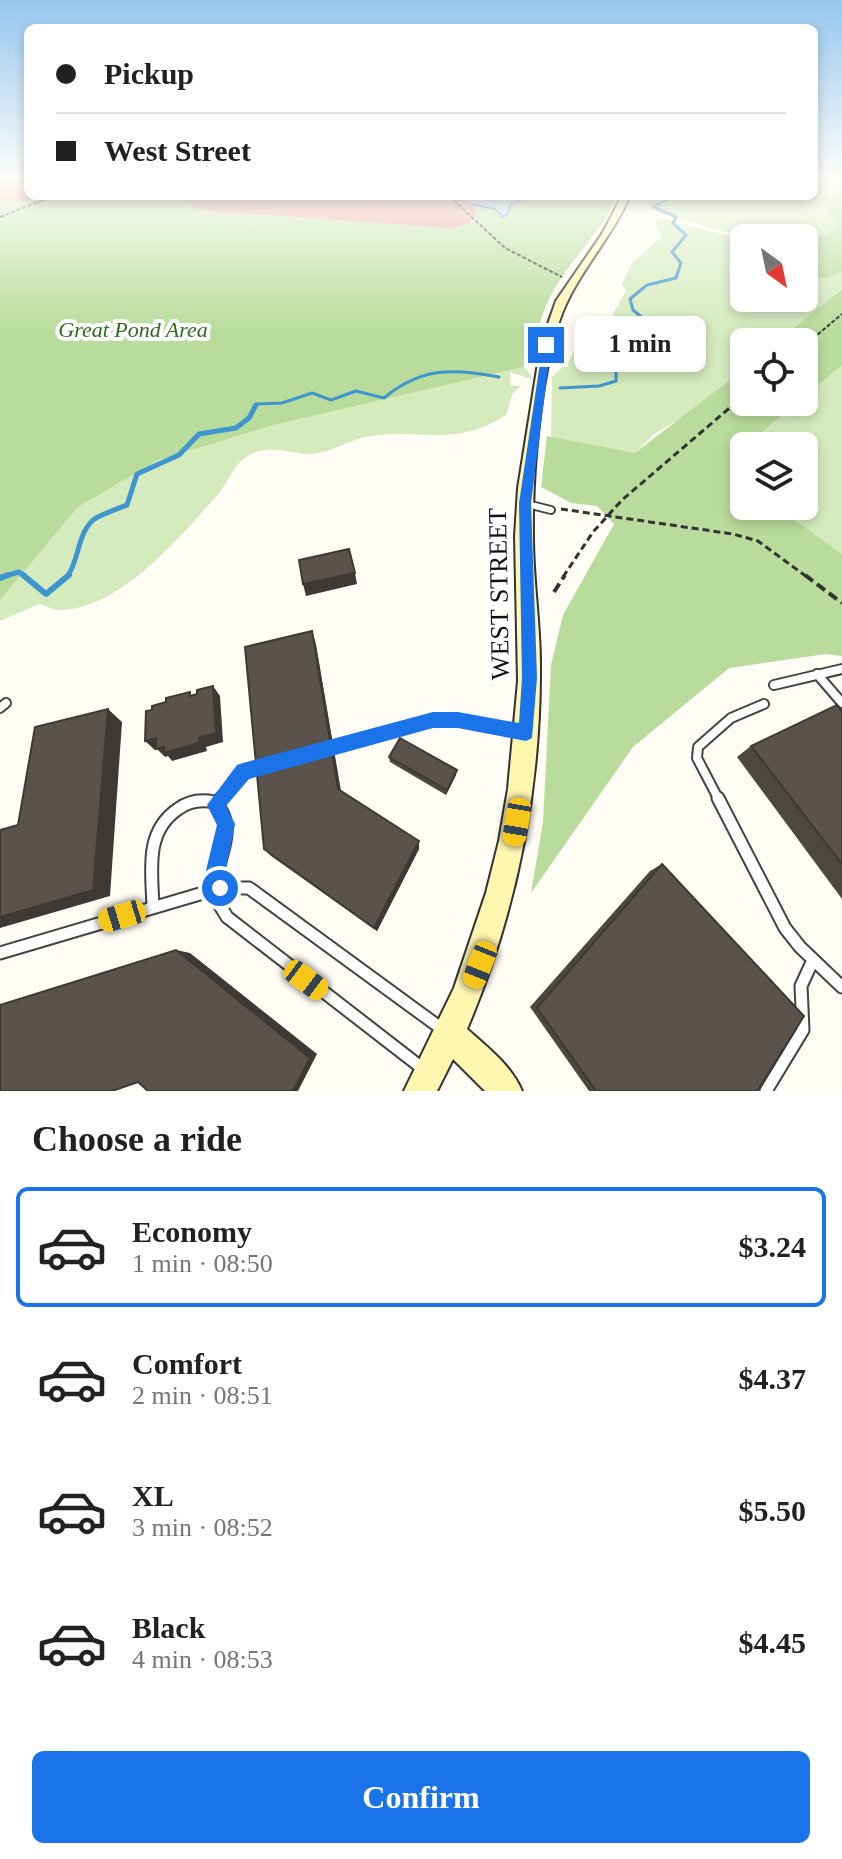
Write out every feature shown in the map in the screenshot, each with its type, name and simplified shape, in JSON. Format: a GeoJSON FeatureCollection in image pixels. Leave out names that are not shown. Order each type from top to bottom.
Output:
{"type":"FeatureCollection","features":[{"type":"Feature","properties":{"kind":"main road","name":"WEST STREET"},"geometry":{"type":"LineString","coordinates":[[425,1083],[480,965],[504,886],[517,822],[529,678],[525,503],[553,320],[571,281],[609,229]]}},
{"type":"Feature","properties":{"kind":"main road"},"geometry":{"type":"LineString","coordinates":[[450,1035],[486,1067],[506,1091]]}},
{"type":"Feature","properties":{"kind":"lane"},"geometry":{"type":"LineString","coordinates":[[525,503],[551,510]]}},
{"type":"Feature","properties":{"kind":"lane"},"geometry":{"type":"LineString","coordinates":[[774,685],[842,669]]}},
{"type":"Feature","properties":{"kind":"lane"},"geometry":{"type":"LineString","coordinates":[[817,674],[842,703]]}},
{"type":"Feature","properties":{"kind":"lane"},"geometry":{"type":"LineString","coordinates":[[764,704],[723,724],[698,747],[697,758],[785,928],[842,987]]}},
{"type":"Feature","properties":{"kind":"lane"},"geometry":{"type":"LineString","coordinates":[[319,749],[433,720],[458,720],[526,732]]}},
{"type":"Feature","properties":{"kind":"lane"},"geometry":{"type":"LineString","coordinates":[[216,805],[243,772],[276,761]]}},
{"type":"Feature","properties":{"kind":"lane"},"geometry":{"type":"LineString","coordinates":[[153,907],[154,844],[163,821],[190,801],[202,800],[216,805],[224,816],[226,832],[211,891],[232,923],[425,1083]]}},
{"type":"Feature","properties":{"kind":"lane"},"geometry":{"type":"LineString","coordinates":[[0,953],[211,891],[228,887],[256,891],[450,1035]]}},
{"type":"Feature","properties":{"kind":"lane"},"geometry":{"type":"LineString","coordinates":[[766,1091],[803,1030],[801,986],[813,960]]}},
{"type":"Feature","properties":{"kind":"path"},"geometry":{"type":"LineString","coordinates":[[484,229],[505,248],[571,281]]}},
{"type":"Feature","properties":{"kind":"path"},"geometry":{"type":"LineString","coordinates":[[818,334],[842,314]]}},
{"type":"Feature","properties":{"kind":"path"},"geometry":{"type":"LineString","coordinates":[[554,592],[606,517],[647,476],[730,408]]}},
{"type":"Feature","properties":{"kind":"path"},"geometry":{"type":"LineString","coordinates":[[551,510],[559,508],[733,534],[758,541],[842,603]]}},
{"type":"Feature","properties":{"kind":"green space","name":"Great Pond Area"},"geometry":{"type":"Polygon","coordinates":[[[0,229],[598,229],[550,297],[539,325],[531,365],[273,425],[158,460],[78,507],[0,600],[0,229]]]}},
{"type":"Feature","properties":{"kind":"green space"},"geometry":{"type":"Polygon","coordinates":[[[658,229],[702,229],[730,236],[730,312],[815,312],[798,328],[730,328],[730,382],[705,403],[653,435],[635,453],[557,443],[551,436],[552,377],[569,361],[585,328],[612,316],[626,291],[622,284],[632,263],[661,237],[658,229]]]}},
{"type":"Feature","properties":{"kind":"green space"},"geometry":{"type":"Polygon","coordinates":[[[818,229],[837,229],[833,237],[818,240],[818,229]]]}},
{"type":"Feature","properties":{"kind":"green space"},"geometry":{"type":"Polygon","coordinates":[[[835,229],[842,229],[842,272],[826,278],[818,277],[818,238],[829,235],[835,229]]]}},
{"type":"Feature","properties":{"kind":"green space"},"geometry":{"type":"Polygon","coordinates":[[[842,262],[842,288],[818,310],[818,266],[842,262]]]}},
{"type":"Feature","properties":{"kind":"green space"},"geometry":{"type":"Polygon","coordinates":[[[842,289],[842,365],[818,385],[818,328],[794,328],[818,312],[818,309],[842,289]]]}},
{"type":"Feature","properties":{"kind":"green space"},"geometry":{"type":"Polygon","coordinates":[[[0,310],[523,365],[534,380],[510,372],[511,386],[521,386],[513,393],[506,415],[470,431],[366,437],[316,453],[274,450],[247,456],[188,528],[129,583],[107,597],[84,606],[59,610],[39,604],[0,621],[0,310]]]}},
{"type":"Feature","properties":{"kind":"green space"},"geometry":{"type":"Polygon","coordinates":[[[842,347],[842,567],[778,520],[818,520],[818,432],[753,432],[765,416],[818,416],[818,367],[842,347]]]}},
{"type":"Feature","properties":{"kind":"green space"},"geometry":{"type":"Polygon","coordinates":[[[730,380],[730,416],[781,416],[762,432],[730,432],[730,520],[795,520],[842,554],[842,656],[826,654],[729,668],[633,747],[531,893],[543,822],[551,665],[563,615],[614,524],[597,506],[571,503],[541,487],[547,436],[635,453],[730,380]]]}},
{"type":"Feature","properties":{"kind":"green space"},"geometry":{"type":"Polygon","coordinates":[[[730,462],[730,488],[716,480],[730,462]]]}},
{"type":"Feature","properties":{"kind":"building"},"geometry":{"type":"Polygon","coordinates":[[[349,549],[355,573],[303,584],[299,560],[349,549]]]}},
{"type":"Feature","properties":{"kind":"building"},"geometry":{"type":"Polygon","coordinates":[[[312,631],[338,789],[419,841],[374,928],[264,849],[245,647],[312,631]]]}},
{"type":"Feature","properties":{"kind":"building"},"geometry":{"type":"Polygon","coordinates":[[[213,686],[216,733],[199,738],[199,743],[164,753],[164,747],[156,749],[156,738],[145,741],[146,711],[152,710],[152,706],[166,702],[166,698],[190,692],[190,696],[197,694],[197,690],[213,686]]]}},
{"type":"Feature","properties":{"kind":"building"},"geometry":{"type":"Polygon","coordinates":[[[837,705],[842,711],[842,864],[751,746],[837,705]]]}},
{"type":"Feature","properties":{"kind":"building"},"geometry":{"type":"Polygon","coordinates":[[[108,709],[93,890],[0,917],[0,830],[18,825],[35,727],[108,709]]]}},
{"type":"Feature","properties":{"kind":"building"},"geometry":{"type":"Polygon","coordinates":[[[400,738],[457,770],[447,790],[389,757],[400,738]]]}},
{"type":"Feature","properties":{"kind":"building"},"geometry":{"type":"Polygon","coordinates":[[[662,864],[804,1016],[757,1091],[596,1091],[537,1008],[662,864]]]}},
{"type":"Feature","properties":{"kind":"building"},"geometry":{"type":"Polygon","coordinates":[[[176,950],[310,1058],[293,1091],[148,1091],[138,1082],[112,1091],[0,1091],[0,1005],[176,950]]]}},
{"type":"Feature","properties":{"kind":"waterway"},"geometry":{"type":"LineString","coordinates":[[560,388],[599,386],[616,381],[616,372],[604,360],[605,349],[626,342],[633,326],[645,320],[633,310],[630,299],[647,285],[676,278],[681,263],[672,252],[686,235],[679,229]]}},
{"type":"Feature","properties":{"kind":"waterway"},"geometry":{"type":"LineString","coordinates":[[255,407],[257,404],[282,403],[312,393],[331,400],[356,391],[384,398],[411,380],[438,372],[499,377]]}},
{"type":"Feature","properties":{"kind":"waterway"},"geometry":{"type":"LineString","coordinates":[[67,576],[85,530],[96,518],[127,505],[137,474],[179,455],[199,434],[236,428],[249,418],[256,405]]}},
{"type":"Feature","properties":{"kind":"waterway"},"geometry":{"type":"LineString","coordinates":[[5,576],[19,572],[26,577]]}},
{"type":"Feature","properties":{"kind":"waterway"},"geometry":{"type":"LineString","coordinates":[[23,575],[46,594],[67,576]]}},
{"type":"Feature","properties":{"kind":"waterway"},"geometry":{"type":"LineString","coordinates":[[0,578],[5,576]]}},
{"type":"Feature","properties":{"kind":"route"},"geometry":{"type":"LineString","coordinates":[[220,888],[211,891],[226,832],[224,816],[216,805],[230,784],[243,772],[433,720],[458,720],[526,732],[529,678],[525,503],[546,345]]}}]}
